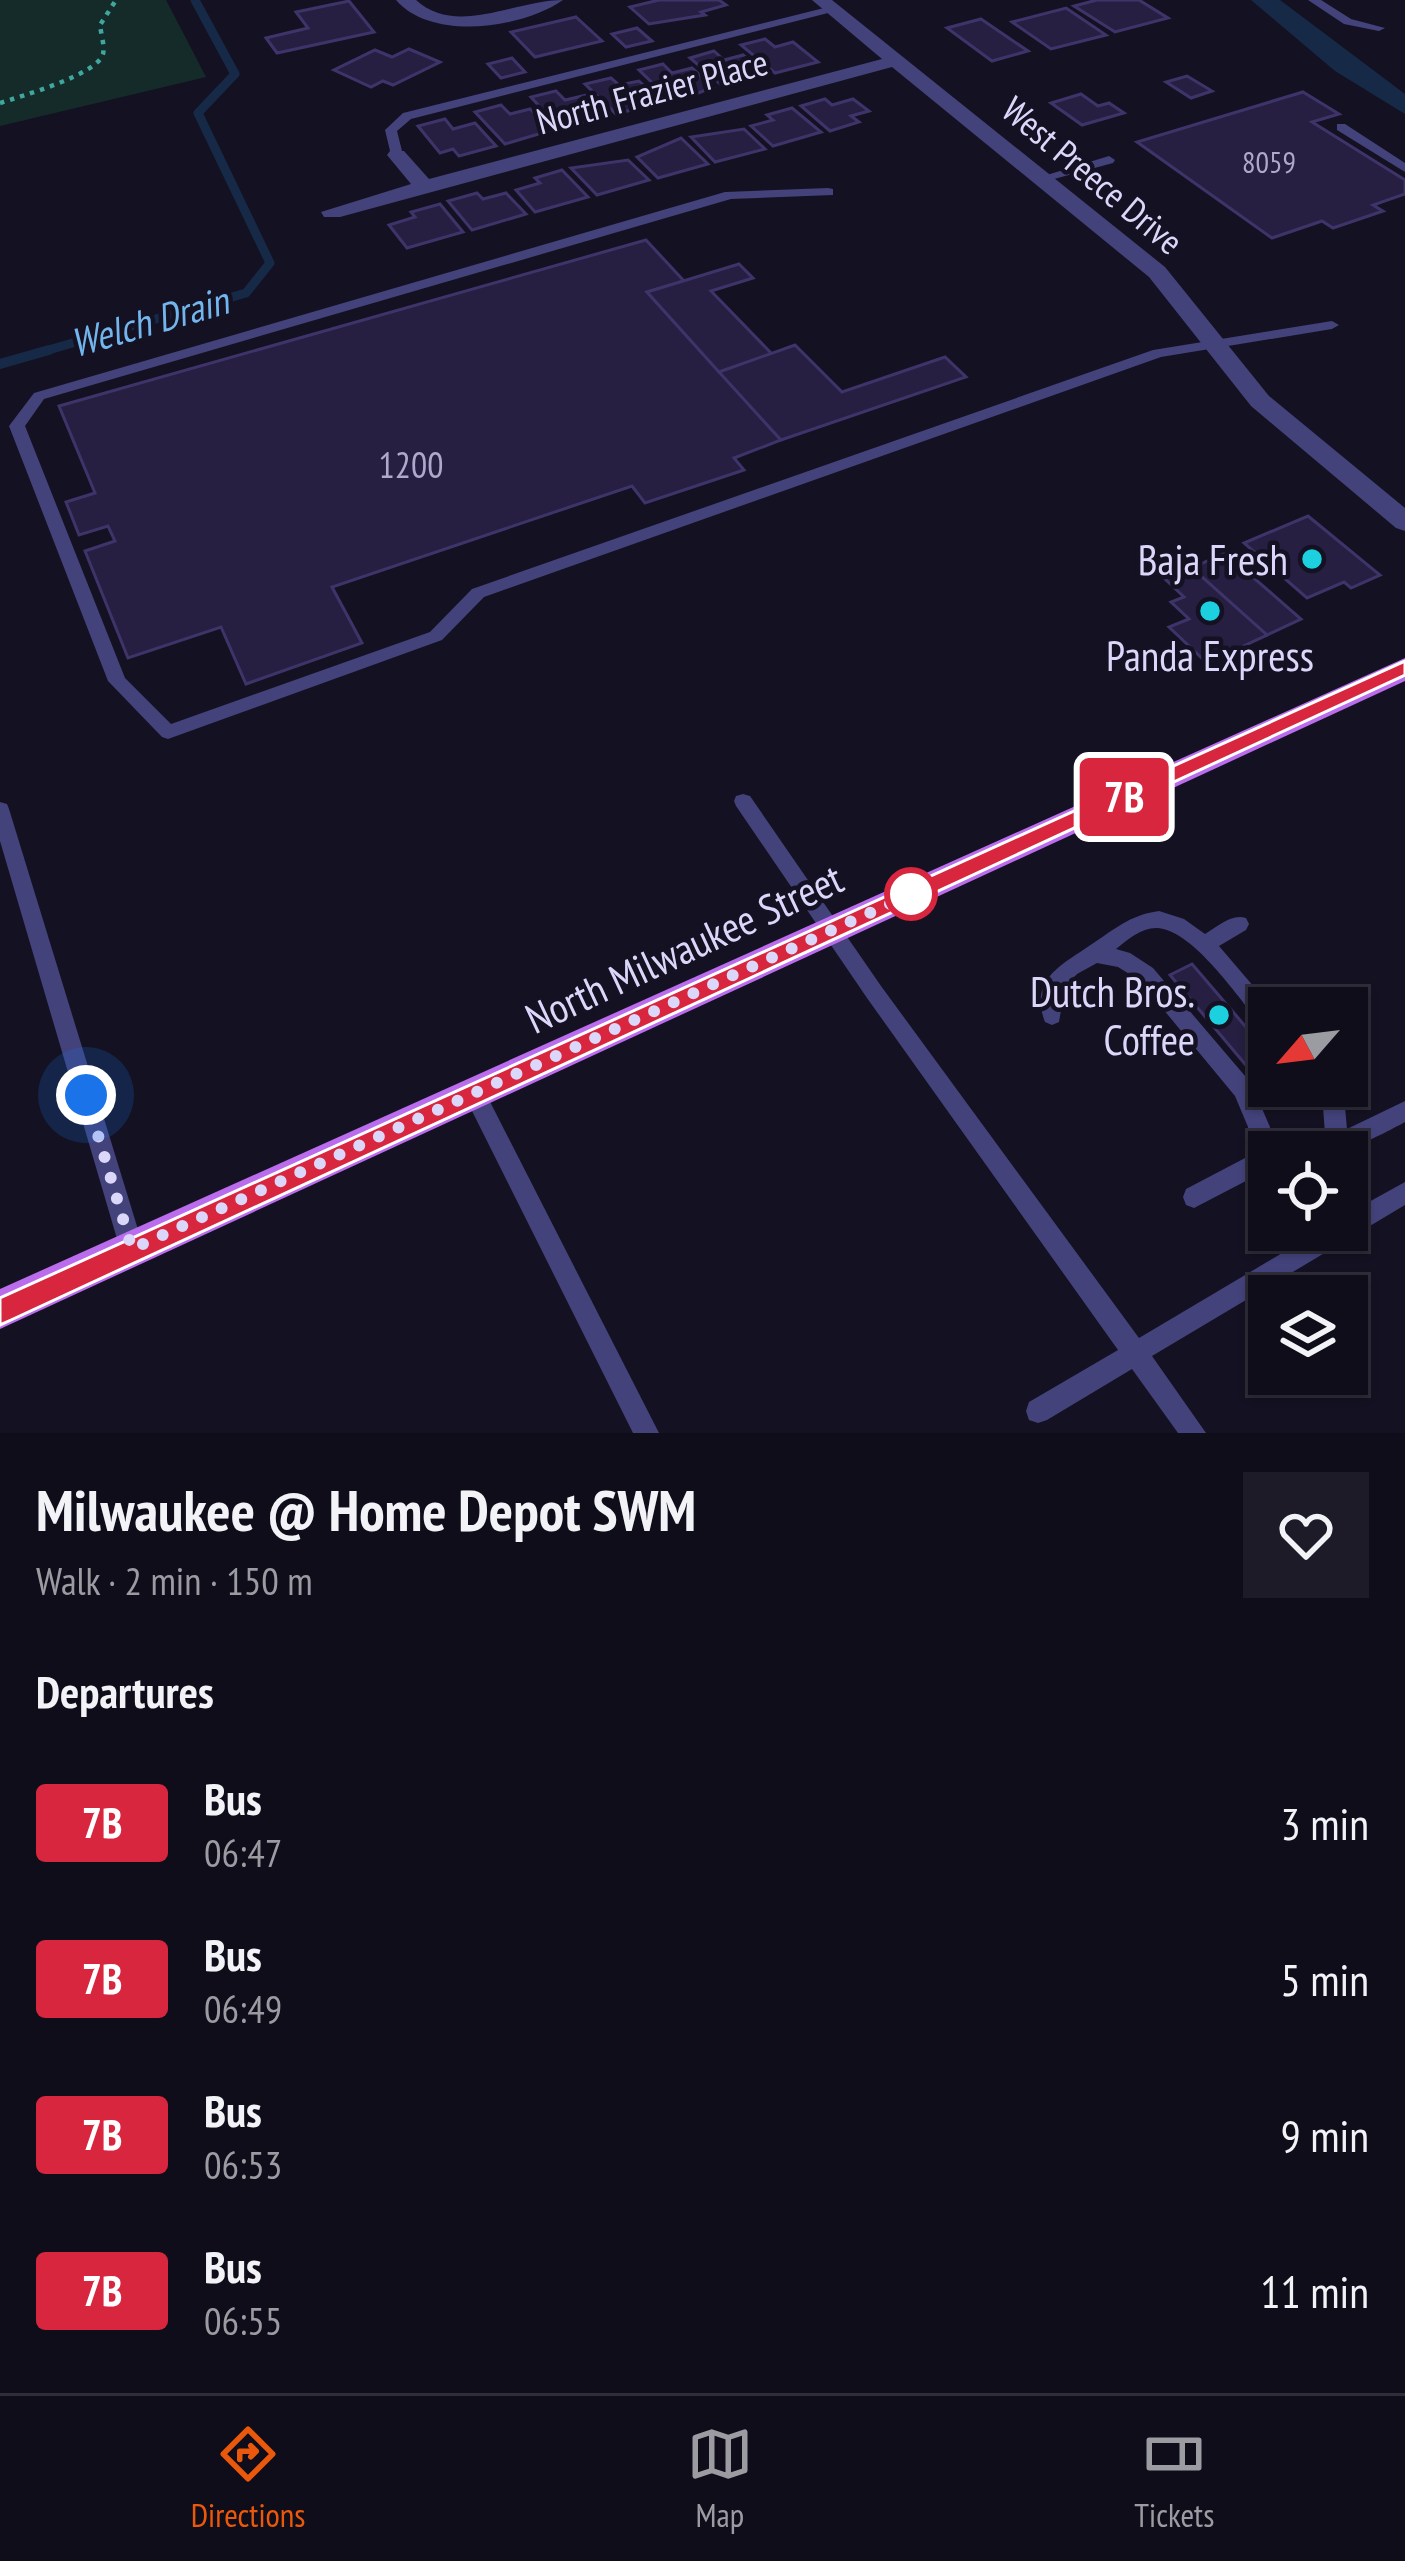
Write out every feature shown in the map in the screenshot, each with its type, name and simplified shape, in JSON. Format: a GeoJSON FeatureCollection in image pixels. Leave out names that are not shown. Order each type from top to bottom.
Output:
{"type":"FeatureCollection","features":[{"type":"Feature","properties":{"kind":"main road","name":"North Milwaukee Street"},"geometry":{"type":"LineString","coordinates":[[0,1309],[1405,669]]}},
{"type":"Feature","properties":{"kind":"street"},"geometry":{"type":"LineString","coordinates":[[405,0],[416,14],[445,24],[554,0]]}},
{"type":"Feature","properties":{"kind":"street","name":"West Preece Drive"},"geometry":{"type":"LineString","coordinates":[[827,4],[1157,272],[1260,401],[1405,522]]}},
{"type":"Feature","properties":{"kind":"street","name":"North Frazier Place"},"geometry":{"type":"LineString","coordinates":[[332,212],[898,60]]}},
{"type":"Feature","properties":{"kind":"street"},"geometry":{"type":"LineString","coordinates":[[397,155],[424,187]]}},
{"type":"Feature","properties":{"kind":"lane"},"geometry":{"type":"LineString","coordinates":[[1313,0],[1348,22],[1379,28]]}},
{"type":"Feature","properties":{"kind":"lane"},"geometry":{"type":"LineString","coordinates":[[397,155],[391,130],[407,116],[827,4]]}},
{"type":"Feature","properties":{"kind":"lane"},"geometry":{"type":"LineString","coordinates":[[1341,128],[1405,168]]}},
{"type":"Feature","properties":{"kind":"lane"},"geometry":{"type":"LineString","coordinates":[[1043,178],[1109,160]]}},
{"type":"Feature","properties":{"kind":"lane"},"geometry":{"type":"LineString","coordinates":[[828,192],[730,195],[551,251],[39,396],[16,426],[117,681],[168,732],[436,636],[478,593],[1158,353],[1332,325]]}},
{"type":"Feature","properties":{"kind":"lane"},"geometry":{"type":"LineString","coordinates":[[743,801],[1192,1433]]}},
{"type":"Feature","properties":{"kind":"lane"},"geometry":{"type":"LineString","coordinates":[[0,808],[132,1249]]}},
{"type":"Feature","properties":{"kind":"lane"},"geometry":{"type":"LineString","coordinates":[[1052,1016],[1048,997],[1058,976],[1096,954],[1116,934],[1148,919],[1168,919],[1203,944],[1248,996]]}},
{"type":"Feature","properties":{"kind":"lane"},"geometry":{"type":"LineString","coordinates":[[1203,944],[1239,924]]}},
{"type":"Feature","properties":{"kind":"lane"},"geometry":{"type":"LineString","coordinates":[[1096,954],[1123,959],[1146,974],[1243,1090],[1259,1131]]}},
{"type":"Feature","properties":{"kind":"lane"},"geometry":{"type":"LineString","coordinates":[[474,1093],[646,1433]]}},
{"type":"Feature","properties":{"kind":"lane"},"geometry":{"type":"LineString","coordinates":[[1368,1131],[1405,1111]]}},
{"type":"Feature","properties":{"kind":"lane"},"geometry":{"type":"LineString","coordinates":[[1194,1197],[1248,1168]]}},
{"type":"Feature","properties":{"kind":"lane"},"geometry":{"type":"LineString","coordinates":[[1368,1215],[1405,1193]]}},
{"type":"Feature","properties":{"kind":"lane"},"geometry":{"type":"LineString","coordinates":[[1038,1411],[1308,1251]]}},
{"type":"Feature","properties":{"kind":"path"},"geometry":{"type":"LineString","coordinates":[[0,103],[64,81],[100,61],[104,51],[100,25],[116,0]]}},
{"type":"Feature","properties":{"kind":"green space"},"geometry":{"type":"Polygon","coordinates":[[[0,0],[166,0],[206,77],[0,126],[0,0]]]}},
{"type":"Feature","properties":{"kind":"building"},"geometry":{"type":"Polygon","coordinates":[[[659,0],[719,0],[726,5],[701,12],[705,15],[649,24],[630,7],[659,0]]]}},
{"type":"Feature","properties":{"kind":"building"},"geometry":{"type":"Polygon","coordinates":[[[1097,0],[1139,0],[1168,18],[1115,32],[1074,6],[1097,0]]]}},
{"type":"Feature","properties":{"kind":"building"},"geometry":{"type":"Polygon","coordinates":[[[349,1],[374,32],[277,53],[266,38],[308,28],[296,12],[349,1]]]}},
{"type":"Feature","properties":{"kind":"building"},"geometry":{"type":"Polygon","coordinates":[[[1066,8],[1106,35],[1051,49],[1012,22],[1066,8]]]}},
{"type":"Feature","properties":{"kind":"building"},"geometry":{"type":"Polygon","coordinates":[[[576,17],[602,41],[535,57],[511,32],[576,17]]]}},
{"type":"Feature","properties":{"kind":"building"},"geometry":{"type":"Polygon","coordinates":[[[981,19],[1028,51],[992,61],[947,28],[981,19]]]}},
{"type":"Feature","properties":{"kind":"building"},"geometry":{"type":"Polygon","coordinates":[[[637,28],[652,41],[626,47],[612,34],[637,28]]]}},
{"type":"Feature","properties":{"kind":"building"},"geometry":{"type":"Polygon","coordinates":[[[765,39],[775,47],[793,42],[818,62],[775,73],[741,45],[765,39]]]}},
{"type":"Feature","properties":{"kind":"building"},"geometry":{"type":"Polygon","coordinates":[[[409,49],[440,62],[393,85],[383,81],[371,87],[334,70],[375,50],[392,57],[409,49]]]}},
{"type":"Feature","properties":{"kind":"building"},"geometry":{"type":"Polygon","coordinates":[[[714,51],[724,60],[743,55],[766,73],[724,87],[690,58],[714,51]]]}},
{"type":"Feature","properties":{"kind":"building"},"geometry":{"type":"Polygon","coordinates":[[[512,58],[525,72],[501,78],[488,64],[512,58]]]}},
{"type":"Feature","properties":{"kind":"building"},"geometry":{"type":"Polygon","coordinates":[[[663,64],[672,73],[692,68],[713,87],[684,99],[676,92],[665,95],[639,70],[663,64]]]}},
{"type":"Feature","properties":{"kind":"building"},"geometry":{"type":"Polygon","coordinates":[[[1187,76],[1212,91],[1191,98],[1166,82],[1187,76]]]}},
{"type":"Feature","properties":{"kind":"building"},"geometry":{"type":"Polygon","coordinates":[[[611,78],[619,85],[639,81],[662,102],[616,114],[585,84],[611,78]]]}},
{"type":"Feature","properties":{"kind":"building"},"geometry":{"type":"Polygon","coordinates":[[[556,91],[565,100],[587,95],[606,115],[560,129],[531,97],[556,91]]]}},
{"type":"Feature","properties":{"kind":"building"},"geometry":{"type":"Polygon","coordinates":[[[1303,92],[1339,114],[1312,122],[1405,180],[1405,194],[1373,205],[1383,211],[1333,228],[1322,221],[1272,238],[1137,142],[1303,92]]]}},
{"type":"Feature","properties":{"kind":"building"},"geometry":{"type":"Polygon","coordinates":[[[1081,94],[1098,106],[1109,103],[1124,113],[1082,125],[1051,103],[1081,94]]]}},
{"type":"Feature","properties":{"kind":"building"},"geometry":{"type":"Polygon","coordinates":[[[825,99],[832,105],[853,99],[869,111],[851,116],[859,122],[830,131],[801,106],[825,99]]]}},
{"type":"Feature","properties":{"kind":"building"},"geometry":{"type":"Polygon","coordinates":[[[501,105],[510,114],[530,109],[552,130],[505,144],[475,112],[501,105]]]}},
{"type":"Feature","properties":{"kind":"building"},"geometry":{"type":"Polygon","coordinates":[[[792,108],[821,132],[773,146],[751,126],[773,120],[767,115],[792,108]]]}},
{"type":"Feature","properties":{"kind":"building"},"geometry":{"type":"Polygon","coordinates":[[[445,119],[453,129],[475,123],[496,146],[459,156],[453,149],[440,153],[418,126],[445,119]]]}},
{"type":"Feature","properties":{"kind":"building"},"geometry":{"type":"Polygon","coordinates":[[[744,129],[765,149],[715,162],[691,137],[744,129]]]}},
{"type":"Feature","properties":{"kind":"building"},"geometry":{"type":"Polygon","coordinates":[[[681,138],[708,164],[658,178],[637,157],[681,138]]]}},
{"type":"Feature","properties":{"kind":"building"},"geometry":{"type":"Polygon","coordinates":[[[628,160],[649,180],[597,195],[571,168],[628,160]]]}},
{"type":"Feature","properties":{"kind":"building"},"geometry":{"type":"Polygon","coordinates":[[[562,170],[588,197],[535,212],[516,190],[540,183],[535,178],[562,170]]]}},
{"type":"Feature","properties":{"kind":"building"},"geometry":{"type":"Polygon","coordinates":[[[477,193],[483,199],[506,193],[526,214],[472,230],[448,201],[477,193]]]}},
{"type":"Feature","properties":{"kind":"building"},"geometry":{"type":"Polygon","coordinates":[[[440,204],[463,232],[407,248],[389,225],[415,217],[411,212],[440,204]]]}},
{"type":"Feature","properties":{"kind":"building"},"geometry":{"type":"Polygon","coordinates":[[[646,240],[684,281],[647,292],[781,440],[734,458],[744,470],[645,503],[632,486],[332,587],[362,643],[246,684],[221,627],[128,658],[85,551],[115,541],[108,526],[79,535],[66,502],[95,493],[59,406],[646,240]]]}},
{"type":"Feature","properties":{"kind":"building"},"geometry":{"type":"Polygon","coordinates":[[[739,264],[753,278],[711,291],[772,354],[719,372],[647,292],[739,264]]]}},
{"type":"Feature","properties":{"kind":"building"},"geometry":{"type":"Polygon","coordinates":[[[795,345],[842,392],[945,357],[966,377],[781,440],[719,372],[795,345]]]}},
{"type":"Feature","properties":{"kind":"building","name":"Baja Fresh"},"geometry":{"type":"Polygon","coordinates":[[[1308,516],[1380,575],[1351,588],[1344,582],[1307,598],[1244,543],[1308,516]]]}},
{"type":"Feature","properties":{"kind":"building"},"geometry":{"type":"Polygon","coordinates":[[[1225,553],[1301,619],[1267,635],[1192,568],[1225,553]]]}},
{"type":"Feature","properties":{"kind":"building","name":"Panda Express"},"geometry":{"type":"Polygon","coordinates":[[[1192,568],[1267,635],[1207,663],[1169,627],[1189,619],[1171,602],[1184,597],[1165,579],[1192,568]]]}},
{"type":"Feature","properties":{"kind":"building","name":"Dutch Bros. Coffee"},"geometry":{"type":"Polygon","coordinates":[[[1192,964],[1248,1029],[1248,1068],[1170,975],[1192,964]]]}},
{"type":"Feature","properties":{"kind":"waterway","name":"Welch Drain"},"geometry":{"type":"LineString","coordinates":[[38,353],[246,293],[270,263],[198,113],[235,74],[195,0]]}},
{"type":"Feature","properties":{"kind":"waterway"},"geometry":{"type":"LineString","coordinates":[[1264,0],[1344,65],[1405,106]]}},
{"type":"Feature","properties":{"kind":"waterway","name":"Welch Drain"},"geometry":{"type":"LineString","coordinates":[[0,364],[49,350]]}},
{"type":"Feature","properties":{"kind":"bus line","name":"7B"},"geometry":{"type":"LineString","coordinates":[[0,1309],[1405,669]]}},
{"type":"Feature","properties":{"kind":"place","name":"Baja Fresh"},"geometry":{"type":"Point","coordinates":[1312,559]}},
{"type":"Feature","properties":{"kind":"place","name":"Panda Express"},"geometry":{"type":"Point","coordinates":[1210,611]}},
{"type":"Feature","properties":{"kind":"place","name":"Dutch Bros. Coffee"},"geometry":{"type":"Point","coordinates":[1219,1015]}},
{"type":"Feature","properties":{"kind":"route"},"geometry":{"type":"LineString","coordinates":[[86,1095],[132,1249],[920,890],[911,894]]}}]}
